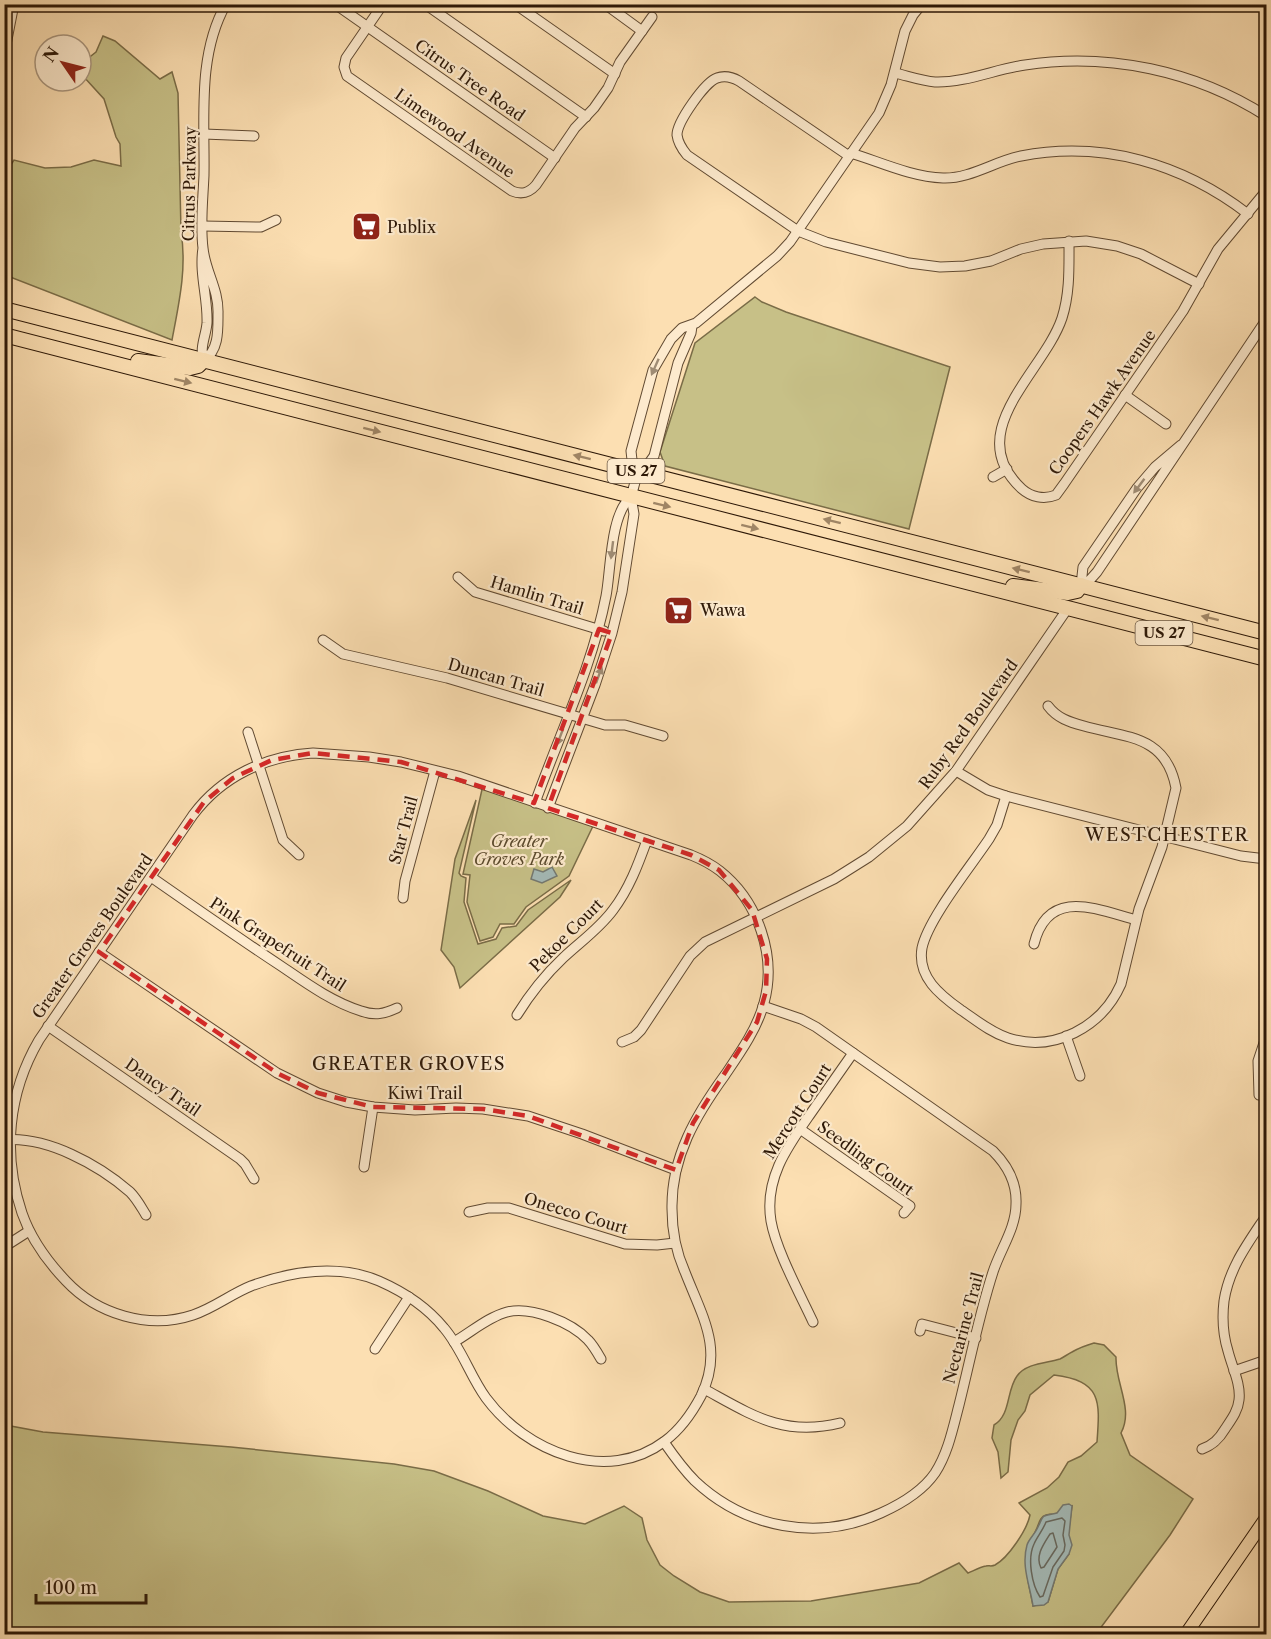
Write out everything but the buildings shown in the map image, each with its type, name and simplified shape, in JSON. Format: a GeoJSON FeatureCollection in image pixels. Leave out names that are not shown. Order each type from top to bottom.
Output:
{"type":"FeatureCollection","features":[{"type":"Feature","properties":{"kind":"highway","name":"US 27"},"geometry":{"type":"LineString","coordinates":[[4,309],[1266,633]]}},
{"type":"Feature","properties":{"kind":"highway"},"geometry":{"type":"LineString","coordinates":[[5,335],[27,332],[136,361],[185,368],[194,368],[204,360]]}},
{"type":"Feature","properties":{"kind":"highway","name":"US 27"},"geometry":{"type":"LineString","coordinates":[[5,335],[1266,659]]}},
{"type":"Feature","properties":{"kind":"highway"},"geometry":{"type":"LineString","coordinates":[[886,561],[903,558],[1017,587],[1064,593],[1074,592],[1081,585]]}},
{"type":"Feature","properties":{"kind":"highway"},"geometry":{"type":"LineString","coordinates":[[1197,641],[1207,638],[1220,639],[1266,651]]}},
{"type":"Feature","properties":{"kind":"main road"},"geometry":{"type":"LineString","coordinates":[[1186,1635],[1266,1518]]}},
{"type":"Feature","properties":{"kind":"street"},"geometry":{"type":"LineString","coordinates":[[4,55],[14,4]]}},
{"type":"Feature","properties":{"kind":"street","name":"Citrus Parkway"},"geometry":{"type":"LineString","coordinates":[[204,360],[212,353],[216,344],[218,314],[216,289],[203,248],[205,79],[214,32],[226,4]]}},
{"type":"Feature","properties":{"kind":"street","name":"Citrus Tree Road"},"geometry":{"type":"LineString","coordinates":[[335,4],[555,158]]}},
{"type":"Feature","properties":{"kind":"street","name":"Limewood Avenue"},"geometry":{"type":"LineString","coordinates":[[383,4],[346,58],[344,67],[347,76],[515,193],[523,194],[533,189],[598,102],[620,62],[652,17]]}},
{"type":"Feature","properties":{"kind":"street"},"geometry":{"type":"LineString","coordinates":[[425,4],[586,117]]}},
{"type":"Feature","properties":{"kind":"street"},"geometry":{"type":"LineString","coordinates":[[514,4],[615,74]]}},
{"type":"Feature","properties":{"kind":"street"},"geometry":{"type":"LineString","coordinates":[[605,4],[642,30]]}},
{"type":"Feature","properties":{"kind":"street"},"geometry":{"type":"LineString","coordinates":[[638,471],[632,460],[631,451],[653,369],[660,354],[678,331],[692,326],[777,256],[798,231],[879,113],[895,73],[908,23],[922,4]]}},
{"type":"Feature","properties":{"kind":"street"},"geometry":{"type":"LineString","coordinates":[[895,73],[926,81],[946,82],[1005,68],[1050,62],[1076,61],[1126,65],[1158,70],[1193,80],[1241,101],[1266,116]]}},
{"type":"Feature","properties":{"kind":"street"},"geometry":{"type":"LineString","coordinates":[[1199,284],[1133,251],[1100,243],[1069,241],[1028,247],[974,264],[940,267],[909,263],[826,242],[798,231],[687,155],[677,136],[682,120],[706,85],[716,78],[728,77],[739,81],[850,155],[910,171],[941,178],[962,176],[1004,161],[1031,155],[1082,152],[1121,156],[1149,162],[1194,178],[1248,213]]}},
{"type":"Feature","properties":{"kind":"street"},"geometry":{"type":"LineString","coordinates":[[204,134],[254,136]]}},
{"type":"Feature","properties":{"kind":"street","name":"Coopers Hawk Avenue"},"geometry":{"type":"LineString","coordinates":[[1069,241],[1068,290],[1060,324],[1046,351],[1008,406],[1001,425],[1001,452],[1007,469],[1018,485],[1029,494],[1045,498],[1056,495],[1183,311],[1218,249],[1266,191]]}},
{"type":"Feature","properties":{"kind":"street"},"geometry":{"type":"LineString","coordinates":[[203,226],[261,227],[276,220]]}},
{"type":"Feature","properties":{"kind":"street"},"geometry":{"type":"LineString","coordinates":[[203,248],[201,267],[207,324],[202,352],[204,360]]}},
{"type":"Feature","properties":{"kind":"street"},"geometry":{"type":"LineString","coordinates":[[204,292],[216,289]]}},
{"type":"Feature","properties":{"kind":"street"},"geometry":{"type":"LineString","coordinates":[[1081,585],[1093,577],[1266,320]]}},
{"type":"Feature","properties":{"kind":"street"},"geometry":{"type":"LineString","coordinates":[[548,808],[612,633],[622,592],[634,514],[632,497],[638,471],[654,456],[678,363],[692,326]]}},
{"type":"Feature","properties":{"kind":"street"},"geometry":{"type":"LineString","coordinates":[[1125,395],[1166,424]]}},
{"type":"Feature","properties":{"kind":"street"},"geometry":{"type":"LineString","coordinates":[[1081,585],[1083,567],[1148,474],[1181,445]]}},
{"type":"Feature","properties":{"kind":"street"},"geometry":{"type":"LineString","coordinates":[[993,477],[1007,469]]}},
{"type":"Feature","properties":{"kind":"street"},"geometry":{"type":"LineString","coordinates":[[535,803],[599,629],[620,511],[632,497]]}},
{"type":"Feature","properties":{"kind":"street"},"geometry":{"type":"LineString","coordinates":[[1111,527],[1122,535]]}},
{"type":"Feature","properties":{"kind":"street","name":"Hamlin Trail"},"geometry":{"type":"LineString","coordinates":[[458,577],[467,587],[479,593],[612,633]]}},
{"type":"Feature","properties":{"kind":"street","name":"Ruby Red Boulevard"},"geometry":{"type":"LineString","coordinates":[[622,1041],[634,1037],[641,1030],[687,961],[699,947],[834,879],[869,857],[907,826],[956,771],[1068,608]]}},
{"type":"Feature","properties":{"kind":"street","name":"Duncan Trail"},"geometry":{"type":"LineString","coordinates":[[323,640],[343,654],[447,678],[604,725],[626,725],[663,736]]}},
{"type":"Feature","properties":{"kind":"street"},"geometry":{"type":"LineString","coordinates":[[1006,796],[997,825],[989,839],[932,923],[922,948],[922,963],[928,979],[941,996],[995,1032],[1012,1039],[1032,1042],[1051,1041],[1080,1030],[1099,1017],[1116,994],[1136,920],[1165,836],[1176,788],[1171,769],[1161,752],[1145,742],[1070,722],[1048,706]]}},
{"type":"Feature","properties":{"kind":"street"},"geometry":{"type":"LineString","coordinates":[[248,732],[283,840],[299,855]]}},
{"type":"Feature","properties":{"kind":"street","name":"Greater Groves Boulevard"},"geometry":{"type":"LineString","coordinates":[[314,753],[369,757],[435,771],[535,803],[691,855],[719,870],[732,882],[756,918],[764,942],[767,983],[763,1006],[748,1038],[693,1123],[676,1170],[671,1203],[675,1242],[685,1274],[704,1315],[709,1334],[710,1368],[704,1389],[690,1415],[680,1427],[654,1448],[633,1456],[597,1461],[570,1457],[542,1446],[500,1416],[477,1385],[454,1342],[441,1325],[409,1297],[361,1275],[334,1271],[289,1275],[252,1286],[191,1315],[166,1320],[138,1319],[107,1310],[85,1298],[50,1264],[29,1231],[16,1193],[7,1140],[20,1079],[34,1047],[204,802],[233,778],[258,765],[285,756],[314,753]]}},
{"type":"Feature","properties":{"kind":"street","name":"Star Trail"},"geometry":{"type":"LineString","coordinates":[[403,898],[405,881],[435,771]]}},
{"type":"Feature","properties":{"kind":"street"},"geometry":{"type":"LineString","coordinates":[[956,771],[988,790],[1006,796],[1241,856],[1266,859]]}},
{"type":"Feature","properties":{"kind":"street","name":"Pekoe Court"},"geometry":{"type":"LineString","coordinates":[[517,1015],[528,997],[551,970],[594,932],[614,909],[633,878],[646,840]]}},
{"type":"Feature","properties":{"kind":"street","name":"Pink Grapefruit Trail"},"geometry":{"type":"LineString","coordinates":[[151,877],[280,966],[331,998],[362,1012],[373,1014],[387,1013],[397,1008]]}},
{"type":"Feature","properties":{"kind":"street"},"geometry":{"type":"LineString","coordinates":[[1034,944],[1043,922],[1055,911],[1065,907],[1086,907],[1136,920]]}},
{"type":"Feature","properties":{"kind":"street","name":"Kiwi Trail"},"geometry":{"type":"LineString","coordinates":[[99,952],[277,1073],[318,1093],[346,1102],[373,1107],[415,1110],[483,1108],[528,1116],[676,1170]]}},
{"type":"Feature","properties":{"kind":"street","name":"Nectarine Trail"},"geometry":{"type":"LineString","coordinates":[[664,1442],[684,1469],[721,1501],[753,1518],[780,1526],[813,1529],[855,1523],[890,1509],[907,1499],[920,1490],[935,1472],[949,1443],[992,1273],[1016,1211],[1016,1194],[1010,1175],[1000,1158],[988,1147],[801,1019],[763,1006]]}},
{"type":"Feature","properties":{"kind":"street","name":"Dancy Trail"},"geometry":{"type":"LineString","coordinates":[[48,1026],[240,1159],[254,1179]]}},
{"type":"Feature","properties":{"kind":"street"},"geometry":{"type":"LineString","coordinates":[[1066,1036],[1080,1076]]}},
{"type":"Feature","properties":{"kind":"street"},"geometry":{"type":"LineString","coordinates":[[1258,1095],[1258,1060],[1266,1037]]}},
{"type":"Feature","properties":{"kind":"street","name":"Mercott Court"},"geometry":{"type":"LineString","coordinates":[[813,1322],[776,1240],[771,1220],[771,1186],[778,1164],[853,1053]]}},
{"type":"Feature","properties":{"kind":"street"},"geometry":{"type":"LineString","coordinates":[[364,1167],[373,1107]]}},
{"type":"Feature","properties":{"kind":"street","name":"Seedling Court"},"geometry":{"type":"LineString","coordinates":[[800,1129],[910,1206],[904,1213]]}},
{"type":"Feature","properties":{"kind":"street"},"geometry":{"type":"LineString","coordinates":[[7,1140],[47,1145],[73,1154],[130,1192],[146,1215]]}},
{"type":"Feature","properties":{"kind":"street","name":"Onecco Court"},"geometry":{"type":"LineString","coordinates":[[469,1212],[488,1208],[509,1208],[625,1244],[657,1245],[675,1242]]}},
{"type":"Feature","properties":{"kind":"street"},"geometry":{"type":"LineString","coordinates":[[1202,1449],[1216,1442],[1236,1411],[1239,1401],[1239,1389],[1224,1331],[1223,1310],[1226,1289],[1238,1259],[1266,1216]]}},
{"type":"Feature","properties":{"kind":"street"},"geometry":{"type":"LineString","coordinates":[[4,1247],[29,1231]]}},
{"type":"Feature","properties":{"kind":"street"},"geometry":{"type":"LineString","coordinates":[[375,1349],[409,1297]]}},
{"type":"Feature","properties":{"kind":"street"},"geometry":{"type":"LineString","coordinates":[[454,1342],[499,1315],[525,1311],[551,1318],[580,1333],[593,1346],[601,1359]]}},
{"type":"Feature","properties":{"kind":"street"},"geometry":{"type":"LineString","coordinates":[[920,1331],[922,1324],[976,1338]]}},
{"type":"Feature","properties":{"kind":"street"},"geometry":{"type":"LineString","coordinates":[[1234,1371],[1266,1360]]}},
{"type":"Feature","properties":{"kind":"street"},"geometry":{"type":"LineString","coordinates":[[704,1389],[750,1414],[781,1425],[811,1429],[840,1423]]}},
{"type":"Feature","properties":{"kind":"highlighted area"},"geometry":{"type":"Polygon","coordinates":[[[599,629],[612,633],[548,808],[691,855],[719,870],[752,910],[767,959],[766,991],[757,1022],[693,1123],[676,1170],[528,1116],[483,1109],[373,1107],[318,1093],[277,1073],[99,952],[204,802],[233,778],[272,760],[313,753],[401,762],[534,803],[599,629]]]}},
{"type":"Feature","properties":{"kind":"green space"},"geometry":{"type":"Polygon","coordinates":[[[103,36],[115,41],[160,79],[172,72],[178,93],[183,259],[172,340],[5,275],[5,174],[14,160],[45,168],[71,167],[94,160],[121,166],[120,144],[104,99],[93,87],[93,54],[103,36]]]}},
{"type":"Feature","properties":{"kind":"green space"},"geometry":{"type":"Polygon","coordinates":[[[755,297],[786,312],[950,367],[909,529],[665,466],[660,452],[695,343],[755,297]]]}},
{"type":"Feature","properties":{"kind":"green space","name":"Greater Groves Park"},"geometry":{"type":"Polygon","coordinates":[[[483,785],[594,824],[569,876],[526,907],[514,924],[500,924],[493,937],[480,941],[467,902],[470,875],[463,874],[483,785]]]}},
{"type":"Feature","properties":{"kind":"green space"},"geometry":{"type":"Polygon","coordinates":[[[476,800],[459,873],[466,878],[464,902],[478,944],[496,939],[502,928],[516,926],[528,910],[571,880],[560,897],[460,988],[454,967],[441,950],[455,859],[476,800]]]}},
{"type":"Feature","properties":{"kind":"green space"},"geometry":{"type":"Polygon","coordinates":[[[1094,1343],[1104,1345],[1116,1357],[1126,1415],[1121,1433],[1130,1455],[1193,1499],[1170,1535],[1096,1634],[5,1634],[5,1425],[43,1432],[231,1447],[394,1464],[434,1471],[488,1491],[543,1516],[585,1524],[624,1506],[642,1518],[647,1540],[660,1565],[700,1592],[729,1602],[811,1601],[919,1583],[959,1563],[968,1573],[994,1566],[1006,1556],[1025,1528],[1030,1515],[1019,1503],[1047,1488],[1059,1477],[1068,1462],[1081,1456],[1097,1442],[1098,1415],[1095,1395],[1081,1382],[1054,1375],[1030,1395],[1011,1440],[1008,1472],[1001,1478],[998,1452],[992,1438],[994,1425],[1003,1415],[1011,1389],[1021,1372],[1031,1366],[1060,1359],[1077,1349],[1094,1343]],[[1072,1506],[1041,1519],[1026,1559],[1033,1606],[1048,1602],[1058,1569],[1069,1554],[1068,1535],[1072,1506]]]}},
{"type":"Feature","properties":{"kind":"water"},"geometry":{"type":"Polygon","coordinates":[[[552,867],[557,876],[542,883],[531,879],[534,869],[543,872],[552,867]]]}},
{"type":"Feature","properties":{"kind":"water"},"geometry":{"type":"Polygon","coordinates":[[[1063,1505],[1072,1506],[1069,1535],[1072,1545],[1069,1554],[1058,1569],[1048,1602],[1044,1605],[1033,1606],[1025,1568],[1027,1545],[1044,1517],[1057,1513],[1063,1505]]]}},
{"type":"Feature","properties":{"kind":"place","name":"Publix"},"geometry":{"type":"Point","coordinates":[366,227]}},
{"type":"Feature","properties":{"kind":"place","name":"Wawa"},"geometry":{"type":"Point","coordinates":[679,610]}},
{"type":"Feature","properties":{"kind":"district","name":"WESTCHESTER"},"geometry":{"type":"Point","coordinates":[1167,835]}},
{"type":"Feature","properties":{"kind":"district","name":"GREATER GROVES"},"geometry":{"type":"Point","coordinates":[409,1064]}}]}
